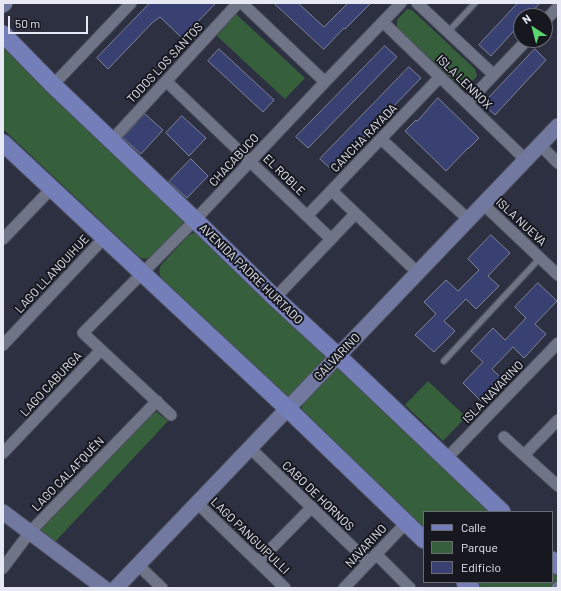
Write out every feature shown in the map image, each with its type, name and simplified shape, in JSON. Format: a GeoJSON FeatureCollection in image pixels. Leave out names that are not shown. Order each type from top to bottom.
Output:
{"type":"FeatureCollection","features":[{"type":"Feature","properties":{"kind":"main road","name":"AVENIDA PADRE HURTADO"},"geometry":{"type":"LineString","coordinates":[[3,34],[52,86],[111,140],[275,298],[501,511]]}},
{"type":"Feature","properties":{"kind":"main road","name":"GALVARINO"},"geometry":{"type":"LineString","coordinates":[[116,588],[558,126]]}},
{"type":"Feature","properties":{"kind":"main road"},"geometry":{"type":"LineString","coordinates":[[3,143],[288,409],[423,539]]}},
{"type":"Feature","properties":{"kind":"main road"},"geometry":{"type":"LineString","coordinates":[[3,512],[104,588]]}},
{"type":"Feature","properties":{"kind":"street"},"geometry":{"type":"LineString","coordinates":[[52,86],[131,3]]}},
{"type":"Feature","properties":{"kind":"street","name":"TODOS LOS SANTOS"},"geometry":{"type":"LineString","coordinates":[[111,140],[238,3]]}},
{"type":"Feature","properties":{"kind":"street"},"geometry":{"type":"LineString","coordinates":[[242,3],[325,82]]}},
{"type":"Feature","properties":{"kind":"street","name":"CHACABUCO"},"geometry":{"type":"LineString","coordinates":[[101,350],[83,333],[195,220],[401,3]]}},
{"type":"Feature","properties":{"kind":"street"},"geometry":{"type":"LineString","coordinates":[[418,3],[494,75]]}},
{"type":"Feature","properties":{"kind":"street","name":"ISLA LENNOX"},"geometry":{"type":"LineString","coordinates":[[383,22],[526,160]]}},
{"type":"Feature","properties":{"kind":"street"},"geometry":{"type":"LineString","coordinates":[[467,103],[519,48]]}},
{"type":"Feature","properties":{"kind":"street","name":"CANCHA RAYADA"},"geometry":{"type":"LineString","coordinates":[[307,216],[440,77]]}},
{"type":"Feature","properties":{"kind":"street","name":"EL ROBLE"},"geometry":{"type":"LineString","coordinates":[[166,81],[331,239]]}},
{"type":"Feature","properties":{"kind":"street"},"geometry":{"type":"LineString","coordinates":[[381,139],[469,220]]}},
{"type":"Feature","properties":{"kind":"street"},"geometry":{"type":"LineString","coordinates":[[540,145],[558,163]]}},
{"type":"Feature","properties":{"kind":"street"},"geometry":{"type":"LineString","coordinates":[[3,239],[51,189]]}},
{"type":"Feature","properties":{"kind":"street"},"geometry":{"type":"LineString","coordinates":[[332,191],[418,273]]}},
{"type":"Feature","properties":{"kind":"street","name":"ISLA NUEVA"},"geometry":{"type":"LineString","coordinates":[[484,205],[558,275]]}},
{"type":"Feature","properties":{"kind":"street"},"geometry":{"type":"LineString","coordinates":[[275,298],[355,214]]}},
{"type":"Feature","properties":{"kind":"street","name":"LAGO LLANQUIHUE"},"geometry":{"type":"LineString","coordinates":[[3,345],[104,238]]}},
{"type":"Feature","properties":{"kind":"street","name":"ISLA NAVARINO"},"geometry":{"type":"LineString","coordinates":[[446,459],[558,343]]}},
{"type":"Feature","properties":{"kind":"street"},"geometry":{"type":"LineString","coordinates":[[101,350],[171,415]]}},
{"type":"Feature","properties":{"kind":"street","name":"LAGO CABURGA"},"geometry":{"type":"LineString","coordinates":[[3,453],[101,350]]}},
{"type":"Feature","properties":{"kind":"street","name":"LAGO CALAFQUÉN"},"geometry":{"type":"LineString","coordinates":[[3,568],[30,532],[157,401]]}},
{"type":"Feature","properties":{"kind":"street"},"geometry":{"type":"LineString","coordinates":[[524,455],[558,420]]}},
{"type":"Feature","properties":{"kind":"street"},"geometry":{"type":"LineString","coordinates":[[504,437],[558,486]]}},
{"type":"Feature","properties":{"kind":"street","name":"CABO DE HORNOS"},"geometry":{"type":"LineString","coordinates":[[250,448],[312,507],[410,588]]}},
{"type":"Feature","properties":{"kind":"street","name":"LAGO PANGUIPULLI"},"geometry":{"type":"LineString","coordinates":[[197,503],[285,588]]}},
{"type":"Feature","properties":{"kind":"street"},"geometry":{"type":"LineString","coordinates":[[258,562],[312,507]]}},
{"type":"Feature","properties":{"kind":"street","name":"NAVARINO"},"geometry":{"type":"LineString","coordinates":[[344,588],[406,523]]}},
{"type":"Feature","properties":{"kind":"street"},"geometry":{"type":"LineString","coordinates":[[138,565],[162,588]]}},
{"type":"Feature","properties":{"kind":"lane"},"geometry":{"type":"LineString","coordinates":[[448,32],[475,3]]}},
{"type":"Feature","properties":{"kind":"lane"},"geometry":{"type":"LineString","coordinates":[[444,361],[540,258]]}},
{"type":"Feature","properties":{"kind":"green space"},"geometry":{"type":"Polygon","coordinates":[[[407,9],[412,10],[475,69],[477,76],[466,88],[461,88],[397,28],[397,20],[407,9]]]}},
{"type":"Feature","properties":{"kind":"green space"},"geometry":{"type":"Polygon","coordinates":[[[236,14],[305,78],[285,99],[217,36],[236,14]]]}},
{"type":"Feature","properties":{"kind":"green space"},"geometry":{"type":"Polygon","coordinates":[[[3,43],[181,216],[183,222],[180,227],[151,257],[144,259],[138,256],[3,129],[3,43]]]}},
{"type":"Feature","properties":{"kind":"green space"},"geometry":{"type":"Polygon","coordinates":[[[193,233],[199,233],[323,351],[326,357],[325,362],[292,396],[285,396],[162,280],[159,272],[162,264],[188,236],[193,233]]]}},
{"type":"Feature","properties":{"kind":"green space"},"geometry":{"type":"Polygon","coordinates":[[[336,369],[342,369],[493,511],[423,511],[423,531],[303,414],[302,403],[331,372],[336,369]]]}},
{"type":"Feature","properties":{"kind":"green space"},"geometry":{"type":"Polygon","coordinates":[[[428,381],[466,417],[443,441],[405,405],[428,381]]]}},
{"type":"Feature","properties":{"kind":"green space"},"geometry":{"type":"Polygon","coordinates":[[[154,410],[168,421],[55,542],[37,531],[154,410]]]}},
{"type":"Feature","properties":{"kind":"green space"},"geometry":{"type":"Polygon","coordinates":[[[553,570],[557,576],[556,583],[551,588],[482,588],[477,583],[553,583],[553,570]]]}},
{"type":"Feature","properties":{"kind":"building"},"geometry":{"type":"Polygon","coordinates":[[[150,3],[216,3],[182,38],[160,17],[153,22],[108,69],[97,58],[150,3]]]}},
{"type":"Feature","properties":{"kind":"building"},"geometry":{"type":"Polygon","coordinates":[[[274,3],[298,3],[324,27],[348,3],[371,3],[324,49],[274,3]]]}},
{"type":"Feature","properties":{"kind":"building"},"geometry":{"type":"Polygon","coordinates":[[[518,3],[540,3],[535,8],[513,8],[518,3]]]}},
{"type":"Feature","properties":{"kind":"building"},"geometry":{"type":"Polygon","coordinates":[[[513,8],[513,32],[491,56],[479,45],[513,8]]]}},
{"type":"Feature","properties":{"kind":"building"},"geometry":{"type":"Polygon","coordinates":[[[385,46],[397,57],[308,148],[296,137],[385,46]]]}},
{"type":"Feature","properties":{"kind":"building"},"geometry":{"type":"Polygon","coordinates":[[[219,49],[274,100],[263,112],[208,61],[219,49]]]}},
{"type":"Feature","properties":{"kind":"building"},"geometry":{"type":"Polygon","coordinates":[[[535,49],[546,60],[495,115],[483,104],[535,49]]]}},
{"type":"Feature","properties":{"kind":"building"},"geometry":{"type":"Polygon","coordinates":[[[409,67],[421,78],[332,170],[320,159],[409,67]]]}},
{"type":"Feature","properties":{"kind":"building"},"geometry":{"type":"Polygon","coordinates":[[[438,98],[479,138],[446,171],[405,131],[416,120],[417,121],[438,98]]]}},
{"type":"Feature","properties":{"kind":"building"},"geometry":{"type":"Polygon","coordinates":[[[145,114],[163,130],[141,154],[123,138],[145,114]]]}},
{"type":"Feature","properties":{"kind":"building"},"geometry":{"type":"Polygon","coordinates":[[[182,116],[206,138],[189,156],[166,133],[182,116]]]}},
{"type":"Feature","properties":{"kind":"building"},"geometry":{"type":"Polygon","coordinates":[[[191,159],[208,176],[187,198],[169,182],[191,159]]]}},
{"type":"Feature","properties":{"kind":"building"},"geometry":{"type":"Polygon","coordinates":[[[491,235],[510,253],[488,276],[499,286],[476,309],[466,299],[444,321],[455,331],[434,352],[415,335],[436,314],[424,302],[446,280],[458,291],[479,270],[468,259],[491,235]]]}},
{"type":"Feature","properties":{"kind":"building"},"geometry":{"type":"Polygon","coordinates":[[[538,283],[557,301],[535,324],[546,334],[524,358],[513,347],[492,369],[502,379],[481,401],[463,383],[483,362],[471,351],[493,328],[505,340],[526,318],[515,307],[538,283]]]}}]}
